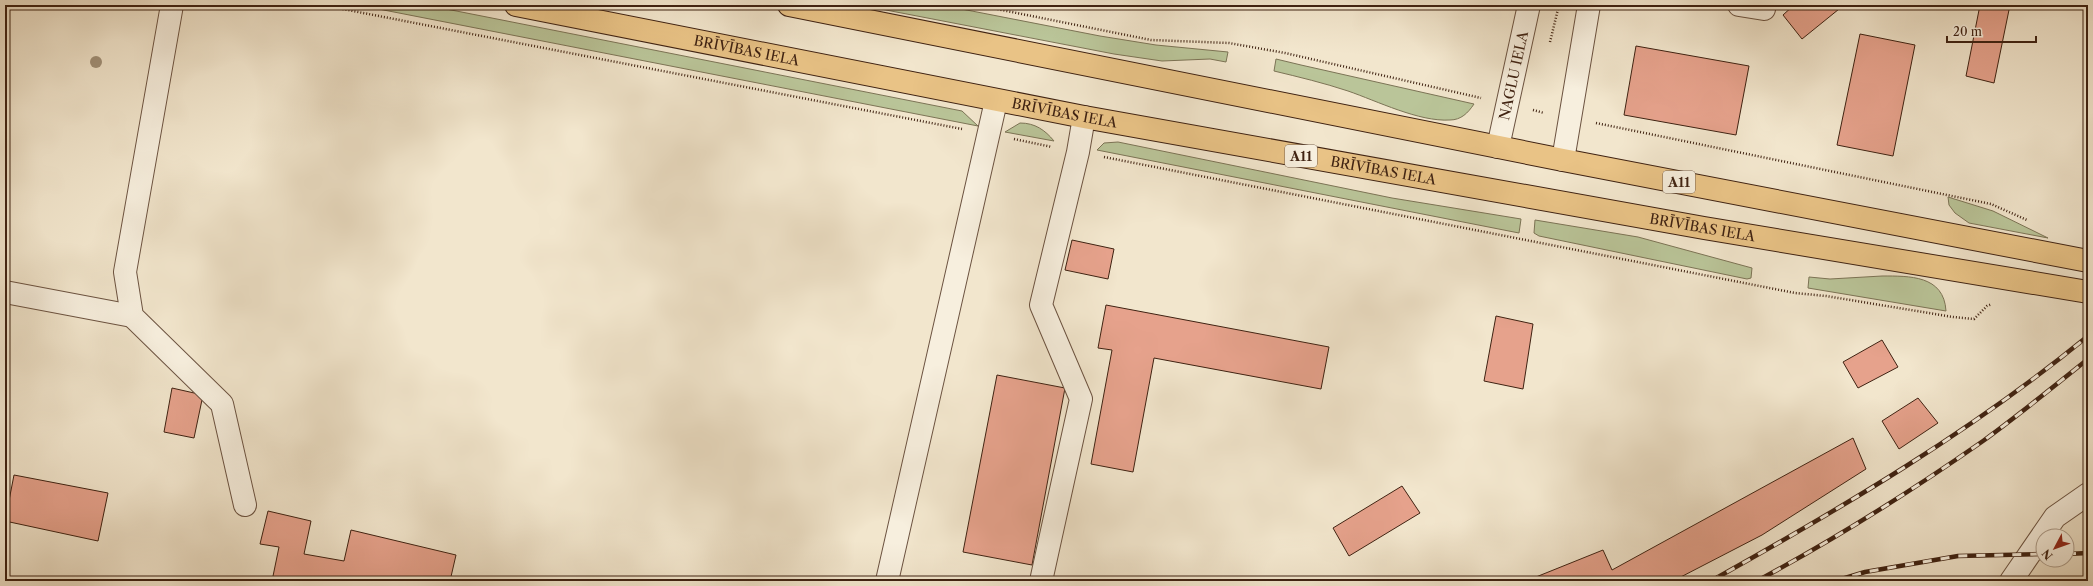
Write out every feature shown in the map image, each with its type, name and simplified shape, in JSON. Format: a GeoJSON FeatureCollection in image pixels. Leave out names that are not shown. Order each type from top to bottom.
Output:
{"type":"FeatureCollection","features":[{"type":"Feature","properties":{"kind":"highway","name":"BRĪVĪBAS IELA"},"geometry":{"type":"LineString","coordinates":[[516,5],[996,101],[1704,228],[2088,292]]}},
{"type":"Feature","properties":{"kind":"highway","name":"A11"},"geometry":{"type":"LineString","coordinates":[[789,5],[1563,160],[2088,261]]}},
{"type":"Feature","properties":{"kind":"street"},"geometry":{"type":"LineString","coordinates":[[132,316],[125,272],[172,5]]}},
{"type":"Feature","properties":{"kind":"street","name":"NAGLU IELA"},"geometry":{"type":"LineString","coordinates":[[1498,146],[1529,5]]}},
{"type":"Feature","properties":{"kind":"street"},"geometry":{"type":"LineString","coordinates":[[1563,160],[1589,5]]}},
{"type":"Feature","properties":{"kind":"street"},"geometry":{"type":"LineString","coordinates":[[1739,5],[1764,9]]}},
{"type":"Feature","properties":{"kind":"street"},"geometry":{"type":"LineString","coordinates":[[886,581],[978,171],[989,135],[996,101]]}},
{"type":"Feature","properties":{"kind":"street"},"geometry":{"type":"LineString","coordinates":[[1041,581],[1082,399],[1041,306],[1078,152],[1084,117]]}},
{"type":"Feature","properties":{"kind":"street"},"geometry":{"type":"LineString","coordinates":[[5,292],[132,316],[222,404],[245,505]]}},
{"type":"Feature","properties":{"kind":"street"},"geometry":{"type":"LineString","coordinates":[[2011,581],[2055,517],[2088,494]]}},
{"type":"Feature","properties":{"kind":"path"},"geometry":{"type":"LineString","coordinates":[[322,5],[1523,239],[1740,284],[1974,319],[1987,306],[1994,303]]}},
{"type":"Feature","properties":{"kind":"green space"},"geometry":{"type":"Polygon","coordinates":[[[358,5],[426,5],[962,111],[978,126],[358,5]]]}},
{"type":"Feature","properties":{"kind":"green space"},"geometry":{"type":"Polygon","coordinates":[[[860,5],[941,5],[1100,36],[1156,45],[1228,52],[1226,62],[1210,59],[1162,61],[1114,54],[860,5]]]}},
{"type":"Feature","properties":{"kind":"green space"},"geometry":{"type":"Polygon","coordinates":[[[1276,59],[1474,104],[1467,113],[1458,119],[1438,120],[1425,118],[1398,110],[1339,88],[1274,71],[1276,59]]]}},
{"type":"Feature","properties":{"kind":"green space"},"geometry":{"type":"Polygon","coordinates":[[[1020,123],[1030,124],[1039,128],[1054,141],[1005,132],[1020,123]]]}},
{"type":"Feature","properties":{"kind":"green space"},"geometry":{"type":"Polygon","coordinates":[[[1118,142],[1392,198],[1521,219],[1519,233],[1097,150],[1104,143],[1118,142]]]}},
{"type":"Feature","properties":{"kind":"green space"},"geometry":{"type":"Polygon","coordinates":[[[1948,197],[1993,211],[2048,238],[1969,223],[1955,213],[1949,205],[1948,197]]]}},
{"type":"Feature","properties":{"kind":"green space"},"geometry":{"type":"Polygon","coordinates":[[[1535,220],[1638,237],[1752,268],[1751,278],[1747,279],[1539,236],[1534,233],[1535,220]]]}},
{"type":"Feature","properties":{"kind":"green space"},"geometry":{"type":"Polygon","coordinates":[[[1903,276],[1923,280],[1932,284],[1939,290],[1944,299],[1946,311],[1808,288],[1809,277],[1830,279],[1903,276]]]}},
{"type":"Feature","properties":{"kind":"building"},"geometry":{"type":"Polygon","coordinates":[[[1794,5],[1844,5],[1802,39],[1783,15],[1794,5]]]}},
{"type":"Feature","properties":{"kind":"building"},"geometry":{"type":"Polygon","coordinates":[[[1980,5],[2010,5],[1994,83],[1966,76],[1980,5]]]}},
{"type":"Feature","properties":{"kind":"building"},"geometry":{"type":"Polygon","coordinates":[[[1860,34],[1915,45],[1893,156],[1837,145],[1860,34]]]}},
{"type":"Feature","properties":{"kind":"building"},"geometry":{"type":"Polygon","coordinates":[[[1636,46],[1749,66],[1736,135],[1624,115],[1636,46]]]}},
{"type":"Feature","properties":{"kind":"building"},"geometry":{"type":"Polygon","coordinates":[[[1072,240],[1114,249],[1108,279],[1065,270],[1072,240]]]}},
{"type":"Feature","properties":{"kind":"building"},"geometry":{"type":"Polygon","coordinates":[[[1106,305],[1329,347],[1321,389],[1154,358],[1133,472],[1091,464],[1112,350],[1098,348],[1106,305]]]}},
{"type":"Feature","properties":{"kind":"building"},"geometry":{"type":"Polygon","coordinates":[[[1496,316],[1533,324],[1523,389],[1484,381],[1496,316]]]}},
{"type":"Feature","properties":{"kind":"building"},"geometry":{"type":"Polygon","coordinates":[[[1882,340],[1898,367],[1858,388],[1843,362],[1882,340]]]}},
{"type":"Feature","properties":{"kind":"building"},"geometry":{"type":"Polygon","coordinates":[[[997,375],[1065,388],[1032,565],[963,552],[997,375]]]}},
{"type":"Feature","properties":{"kind":"building"},"geometry":{"type":"Polygon","coordinates":[[[172,388],[203,395],[194,438],[164,432],[172,388]]]}},
{"type":"Feature","properties":{"kind":"building"},"geometry":{"type":"Polygon","coordinates":[[[1918,398],[1938,423],[1899,449],[1882,421],[1918,398]]]}},
{"type":"Feature","properties":{"kind":"building"},"geometry":{"type":"Polygon","coordinates":[[[1853,438],[1866,469],[1762,535],[1673,581],[1526,581],[1603,550],[1612,570],[1853,438]]]}},
{"type":"Feature","properties":{"kind":"building"},"geometry":{"type":"Polygon","coordinates":[[[14,475],[108,493],[98,541],[5,521],[14,475]]]}},
{"type":"Feature","properties":{"kind":"building"},"geometry":{"type":"Polygon","coordinates":[[[1402,486],[1420,513],[1349,556],[1333,528],[1402,486]]]}},
{"type":"Feature","properties":{"kind":"building"},"geometry":{"type":"Polygon","coordinates":[[[268,511],[311,521],[304,554],[344,561],[351,530],[456,555],[450,581],[272,581],[279,547],[260,544],[268,511]]]}},
{"type":"Feature","properties":{"kind":"railway"},"geometry":{"type":"LineString","coordinates":[[1711,581],[1809,525],[1905,467],[1999,404],[2088,336]]}},
{"type":"Feature","properties":{"kind":"railway"},"geometry":{"type":"LineString","coordinates":[[1757,581],[1844,532],[1956,460],[2010,421],[2088,359]]}},
{"type":"Feature","properties":{"kind":"railway"},"geometry":{"type":"LineString","coordinates":[[2075,554],[2088,553]]}},
{"type":"Feature","properties":{"kind":"railway"},"geometry":{"type":"LineString","coordinates":[[1835,581],[1865,572],[1958,556],[2035,554]]}},
{"type":"Feature","properties":{"kind":"railway"},"geometry":{"type":"LineString","coordinates":[[1903,581],[1932,579],[2022,581]]}}]}
